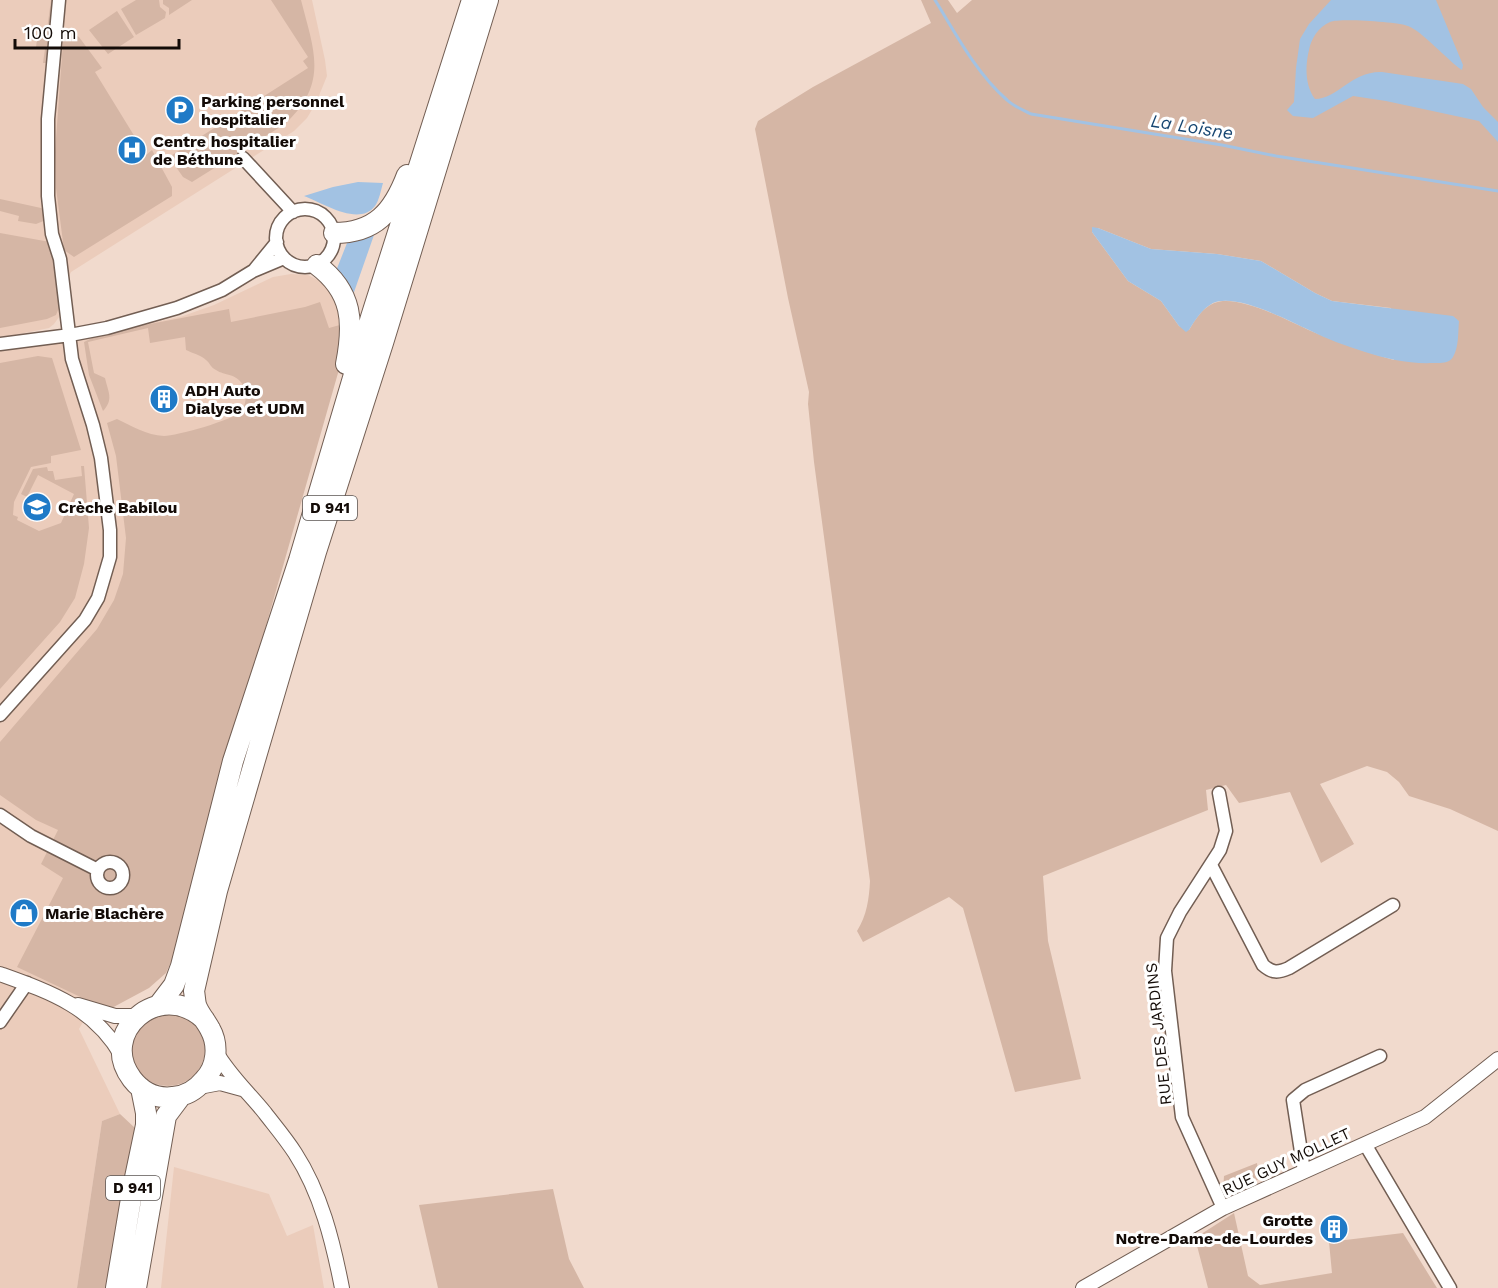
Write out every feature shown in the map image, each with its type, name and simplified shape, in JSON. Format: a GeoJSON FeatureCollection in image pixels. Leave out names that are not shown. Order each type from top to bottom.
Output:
{"type":"FeatureCollection","features":[{"type":"Feature","properties":{"kind":"highway","name":"D 941"},"geometry":{"type":"LineString","coordinates":[[158,1005],[174,985],[182,966],[233,761],[299,560],[472,0]]}},
{"type":"Feature","properties":{"kind":"highway","name":"D 941"},"geometry":{"type":"LineString","coordinates":[[204,1019],[196,1005],[194,992],[217,891],[316,552],[488,0]]}},
{"type":"Feature","properties":{"kind":"highway"},"geometry":{"type":"LineString","coordinates":[[334,233],[364,230],[382,218],[401,191],[424,130],[440,98]]}},
{"type":"Feature","properties":{"kind":"highway"},"geometry":{"type":"LineString","coordinates":[[317,264],[329,274],[344,295],[350,316],[351,337],[344,376],[323,445],[321,484]]}},
{"type":"Feature","properties":{"kind":"highway"},"geometry":{"type":"LineString","coordinates":[[174,1004],[190,1009],[204,1019],[213,1034],[216,1052],[213,1065],[199,1087],[181,1096],[156,1095],[141,1088],[126,1070],[123,1058],[127,1030],[138,1016],[158,1005],[174,1004]]}},
{"type":"Feature","properties":{"kind":"highway","name":"D 941"},"geometry":{"type":"LineString","coordinates":[[116,1288],[146,1125],[141,1088]]}},
{"type":"Feature","properties":{"kind":"highway","name":"D 941"},"geometry":{"type":"LineString","coordinates":[[136,1288],[166,1116],[181,1096]]}},
{"type":"Feature","properties":{"kind":"street"},"geometry":{"type":"LineString","coordinates":[[0,715],[85,620],[98,598],[110,557],[110,530],[101,458],[72,359],[60,259],[52,234],[48,196],[47,159],[51,66],[58,0]]}},
{"type":"Feature","properties":{"kind":"street"},"geometry":{"type":"LineString","coordinates":[[243,158],[292,212]]}},
{"type":"Feature","properties":{"kind":"street"},"geometry":{"type":"LineString","coordinates":[[275,194],[282,222]]}},
{"type":"Feature","properties":{"kind":"street"},"geometry":{"type":"LineString","coordinates":[[310,209],[326,217],[334,233],[331,252],[317,264],[299,266],[291,263],[284,258],[277,242],[277,233],[282,222],[292,212],[310,209]]}},
{"type":"Feature","properties":{"kind":"street"},"geometry":{"type":"LineString","coordinates":[[253,271],[277,242]]}},
{"type":"Feature","properties":{"kind":"street"},"geometry":{"type":"LineString","coordinates":[[0,344],[107,328],[177,308],[222,290],[253,271],[284,258]]}},
{"type":"Feature","properties":{"kind":"street","name":"RUE DES JARDINS"},"geometry":{"type":"LineString","coordinates":[[1219,793],[1226,831],[1220,850],[1180,912],[1167,938],[1165,971],[1182,1117],[1223,1208]]}},
{"type":"Feature","properties":{"kind":"street"},"geometry":{"type":"LineString","coordinates":[[0,815],[31,836],[98,870]]}},
{"type":"Feature","properties":{"kind":"street"},"geometry":{"type":"LineString","coordinates":[[1211,865],[1263,965],[1269,971],[1279,972],[1289,968],[1393,905]]}},
{"type":"Feature","properties":{"kind":"street"},"geometry":{"type":"LineString","coordinates":[[0,963],[8,967],[23,982]]}},
{"type":"Feature","properties":{"kind":"street"},"geometry":{"type":"LineString","coordinates":[[0,974],[70,1003],[115,1016],[138,1016]]}},
{"type":"Feature","properties":{"kind":"street"},"geometry":{"type":"LineString","coordinates":[[0,1022],[23,982]]}},
{"type":"Feature","properties":{"kind":"street"},"geometry":{"type":"LineString","coordinates":[[70,1003],[108,1033],[123,1058]]}},
{"type":"Feature","properties":{"kind":"street"},"geometry":{"type":"LineString","coordinates":[[216,1052],[242,1089],[258,1105],[296,1154],[320,1204],[335,1253],[342,1288]]}},
{"type":"Feature","properties":{"kind":"street"},"geometry":{"type":"LineString","coordinates":[[1304,1171],[1293,1100],[1305,1090],[1380,1056]]}},
{"type":"Feature","properties":{"kind":"street","name":"RUE GUY MOLLET"},"geometry":{"type":"LineString","coordinates":[[1083,1288],[1223,1208],[1425,1116],[1498,1059]]}},
{"type":"Feature","properties":{"kind":"street"},"geometry":{"type":"LineString","coordinates":[[199,1087],[220,1083],[242,1089]]}},
{"type":"Feature","properties":{"kind":"street"},"geometry":{"type":"LineString","coordinates":[[1365,1144],[1450,1288]]}},
{"type":"Feature","properties":{"kind":"shaded area","name":"Centre hospitalier de Béthune"},"geometry":{"type":"Polygon","coordinates":[[[0,0],[312,0],[327,76],[307,118],[294,131],[71,272],[59,317],[54,324],[49,328],[0,338],[0,0]]]}},
{"type":"Feature","properties":{"kind":"shaded area"},"geometry":{"type":"Polygon","coordinates":[[[51,0],[54,0],[47,63],[43,63],[45,49],[36,48],[38,29],[47,30],[51,0]]]}},
{"type":"Feature","properties":{"kind":"shaded area"},"geometry":{"type":"Polygon","coordinates":[[[136,0],[159,0],[160,7],[166,12],[165,18],[136,35],[121,9],[136,0]]]}},
{"type":"Feature","properties":{"kind":"shaded area"},"geometry":{"type":"Polygon","coordinates":[[[163,0],[192,0],[169,15],[169,8],[163,4],[163,0]]]}},
{"type":"Feature","properties":{"kind":"shaded area"},"geometry":{"type":"Polygon","coordinates":[[[271,0],[301,0],[313,51],[313,80],[308,94],[299,109],[285,124],[192,182],[183,177],[169,157],[308,68],[303,61],[308,57],[271,0]]]}},
{"type":"Feature","properties":{"kind":"shaded area"},"geometry":{"type":"Polygon","coordinates":[[[921,0],[948,0],[957,13],[972,0],[1498,0],[1498,831],[1450,809],[1409,796],[1399,782],[1387,772],[1367,766],[1320,784],[1354,844],[1321,863],[1290,792],[1239,803],[1226,785],[1206,790],[1208,810],[1043,876],[1048,941],[1081,1079],[1015,1092],[963,908],[949,897],[863,942],[857,931],[867,907],[870,881],[814,462],[808,404],[809,392],[755,129],[758,121],[813,87],[931,23],[921,0]],[[1092,228],[1092,232],[1128,281],[1161,301],[1179,326],[1189,330],[1199,315],[1214,303],[1236,302],[1263,310],[1342,343],[1394,360],[1391,308],[1332,301],[1261,261],[1217,254],[1151,249],[1098,228],[1092,228]]]}},
{"type":"Feature","properties":{"kind":"shaded area"},"geometry":{"type":"Polygon","coordinates":[[[117,11],[134,37],[108,54],[89,30],[117,11]]]}},
{"type":"Feature","properties":{"kind":"shaded area"},"geometry":{"type":"Polygon","coordinates":[[[64,28],[79,37],[102,68],[95,72],[146,155],[152,150],[172,187],[172,196],[74,257],[64,250],[56,188],[55,152],[64,28]]]}},
{"type":"Feature","properties":{"kind":"shaded area"},"geometry":{"type":"Polygon","coordinates":[[[0,199],[41,208],[46,212],[46,220],[36,224],[18,221],[19,216],[0,211],[0,199]]]}},
{"type":"Feature","properties":{"kind":"shaded area"},"geometry":{"type":"Polygon","coordinates":[[[0,233],[50,242],[60,305],[56,315],[47,319],[0,328],[0,233]]]}},
{"type":"Feature","properties":{"kind":"shaded area"},"geometry":{"type":"Polygon","coordinates":[[[291,274],[308,275],[322,282],[333,294],[341,310],[343,326],[99,994],[79,1029],[120,1114],[102,1121],[77,1288],[0,1288],[0,351],[83,338],[183,316],[214,305],[273,277],[291,274]]]}},
{"type":"Feature","properties":{"kind":"shaded area"},"geometry":{"type":"Polygon","coordinates":[[[320,302],[329,328],[347,323],[340,366],[175,953],[166,973],[149,988],[108,1010],[17,967],[63,878],[41,864],[58,830],[36,820],[0,795],[0,742],[97,629],[114,600],[123,574],[126,538],[116,456],[107,423],[117,419],[151,434],[164,436],[180,433],[217,423],[236,415],[243,408],[246,394],[237,378],[219,372],[204,358],[186,350],[185,337],[150,343],[148,328],[88,342],[94,373],[105,378],[109,391],[108,403],[103,411],[89,375],[84,342],[102,333],[229,309],[231,322],[320,302]]]}},
{"type":"Feature","properties":{"kind":"shaded area"},"geometry":{"type":"Polygon","coordinates":[[[38,356],[52,358],[81,450],[51,456],[51,463],[31,467],[14,502],[13,515],[18,517],[17,520],[39,531],[61,523],[74,494],[38,475],[27,497],[21,494],[33,469],[47,467],[48,471],[53,471],[55,480],[82,476],[81,466],[84,466],[89,528],[84,564],[75,598],[60,622],[0,689],[0,363],[38,356]]]}},
{"type":"Feature","properties":{"kind":"shaded area"},"geometry":{"type":"Polygon","coordinates":[[[168,1012],[182,1015],[194,1023],[202,1035],[205,1049],[202,1063],[194,1075],[182,1083],[168,1086],[154,1083],[142,1075],[134,1063],[131,1049],[134,1035],[142,1023],[154,1015],[168,1012]]]}},
{"type":"Feature","properties":{"kind":"shaded area"},"geometry":{"type":"Polygon","coordinates":[[[120,1114],[135,1128],[109,1288],[77,1288],[102,1121],[120,1114]]]}},
{"type":"Feature","properties":{"kind":"shaded area"},"geometry":{"type":"Polygon","coordinates":[[[1257,1163],[1259,1179],[1231,1194],[1223,1191],[1224,1176],[1257,1163]]]}},
{"type":"Feature","properties":{"kind":"shaded area"},"geometry":{"type":"Polygon","coordinates":[[[174,1167],[269,1194],[287,1236],[313,1225],[324,1288],[161,1288],[174,1167]]]}},
{"type":"Feature","properties":{"kind":"shaded area"},"geometry":{"type":"Polygon","coordinates":[[[553,1189],[569,1259],[584,1288],[438,1288],[419,1205],[553,1189]]]}},
{"type":"Feature","properties":{"kind":"shaded area"},"geometry":{"type":"Polygon","coordinates":[[[1234,1213],[1248,1276],[1260,1285],[1332,1273],[1329,1242],[1403,1233],[1437,1288],[1208,1288],[1195,1238],[1234,1213]]]}},
{"type":"Feature","properties":{"kind":"water"},"geometry":{"type":"Polygon","coordinates":[[[1331,0],[1436,0],[1463,65],[1462,70],[1408,26],[1369,21],[1330,22],[1316,34],[1311,42],[1308,56],[1308,82],[1315,99],[1331,95],[1353,80],[1371,73],[1382,72],[1463,84],[1471,89],[1483,107],[1498,122],[1498,142],[1479,121],[1353,96],[1313,118],[1293,116],[1287,110],[1294,102],[1300,39],[1309,24],[1331,0]]]}},
{"type":"Feature","properties":{"kind":"water"},"geometry":{"type":"Polygon","coordinates":[[[358,182],[383,183],[375,206],[368,212],[351,214],[341,212],[304,196],[333,187],[358,182]]]}},
{"type":"Feature","properties":{"kind":"water"},"geometry":{"type":"Polygon","coordinates":[[[1092,227],[1151,249],[1217,254],[1261,261],[1332,301],[1453,316],[1459,321],[1455,353],[1449,361],[1441,363],[1415,363],[1390,359],[1344,345],[1262,309],[1223,301],[1209,305],[1186,332],[1161,301],[1128,281],[1092,232],[1092,227]]]}},
{"type":"Feature","properties":{"kind":"water"},"geometry":{"type":"Polygon","coordinates":[[[374,235],[353,295],[336,271],[349,238],[374,235]]]}},
{"type":"Feature","properties":{"kind":"waterway","name":"La Loisne"},"geometry":{"type":"LineString","coordinates":[[935,0],[967,53],[986,78],[1009,102],[1031,114],[1498,191]]}},
{"type":"Feature","properties":{"kind":"place","name":"Parking personnel hospitalier"},"geometry":{"type":"Point","coordinates":[180,110]}},
{"type":"Feature","properties":{"kind":"place","name":"Centre hospitalier de Béthune"},"geometry":{"type":"Point","coordinates":[132,150]}},
{"type":"Feature","properties":{"kind":"place","name":"ADH Auto Dialyse et UDM"},"geometry":{"type":"Point","coordinates":[164,399]}},
{"type":"Feature","properties":{"kind":"place","name":"Crèche Babilou"},"geometry":{"type":"Point","coordinates":[37,507]}},
{"type":"Feature","properties":{"kind":"place","name":"Marie Blachère"},"geometry":{"type":"Point","coordinates":[24,913]}},
{"type":"Feature","properties":{"kind":"place","name":"Grotte Notre-Dame-de-Lourdes"},"geometry":{"type":"Point","coordinates":[1334,1229]}}]}
